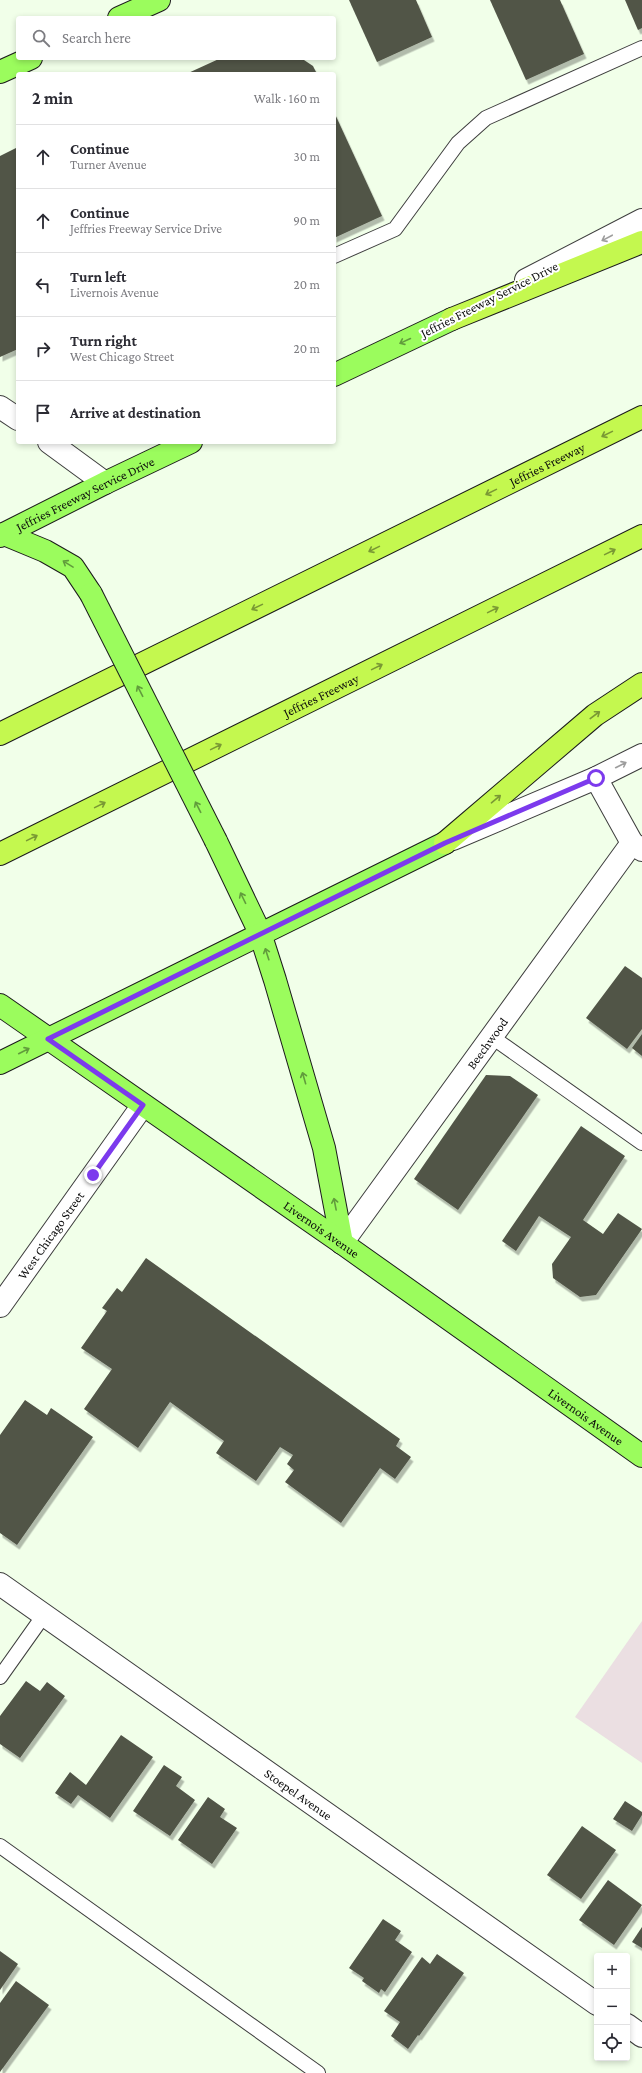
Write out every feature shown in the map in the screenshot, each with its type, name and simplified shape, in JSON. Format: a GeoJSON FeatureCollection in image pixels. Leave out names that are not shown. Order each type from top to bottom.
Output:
{"type":"FeatureCollection","features":[{"type":"Feature","properties":{"kind":"highway"},"geometry":{"type":"LineString","coordinates":[[452,319],[642,242]]}},
{"type":"Feature","properties":{"kind":"highway","name":"Jeffries Freeway"},"geometry":{"type":"LineString","coordinates":[[0,734],[642,417]]}},
{"type":"Feature","properties":{"kind":"highway","name":"Jeffries Freeway"},"geometry":{"type":"LineString","coordinates":[[0,854],[642,536]]}},
{"type":"Feature","properties":{"kind":"highway"},"geometry":{"type":"LineString","coordinates":[[445,843],[595,715],[642,684]]}},
{"type":"Feature","properties":{"kind":"main road"},"geometry":{"type":"LineString","coordinates":[[123,16],[159,0]]}},
{"type":"Feature","properties":{"kind":"main road"},"geometry":{"type":"LineString","coordinates":[[0,72],[27,60]]}},
{"type":"Feature","properties":{"kind":"main road","name":"Jeffries Freeway Service Drive"},"geometry":{"type":"LineString","coordinates":[[336,374],[452,319]]}},
{"type":"Feature","properties":{"kind":"main road","name":"Jeffries Freeway Service Drive"},"geometry":{"type":"LineString","coordinates":[[2,535],[105,482],[187,444]]}},
{"type":"Feature","properties":{"kind":"main road"},"geometry":{"type":"LineString","coordinates":[[2,535],[45,551],[73,567],[91,594],[216,842],[260,933],[324,1148],[342,1242]]}},
{"type":"Feature","properties":{"kind":"main road"},"geometry":{"type":"LineString","coordinates":[[0,1063],[260,933],[445,843]]}},
{"type":"Feature","properties":{"kind":"main road","name":"Livernois Avenue"},"geometry":{"type":"LineString","coordinates":[[0,1005],[342,1242],[642,1456]]}},
{"type":"Feature","properties":{"kind":"street","name":"Jeffries Freeway Service Drive"},"geometry":{"type":"LineString","coordinates":[[452,319],[642,220]]}},
{"type":"Feature","properties":{"kind":"street"},"geometry":{"type":"LineString","coordinates":[[0,407],[16,418]]}},
{"type":"Feature","properties":{"kind":"street"},"geometry":{"type":"LineString","coordinates":[[52,444],[105,482]]}},
{"type":"Feature","properties":{"kind":"street"},"geometry":{"type":"LineString","coordinates":[[445,843],[596,778],[642,754]]}},
{"type":"Feature","properties":{"kind":"street"},"geometry":{"type":"LineString","coordinates":[[596,778],[639,844]]}},
{"type":"Feature","properties":{"kind":"street","name":"Beechwood"},"geometry":{"type":"LineString","coordinates":[[342,1242],[492,1037],[639,844]]}},
{"type":"Feature","properties":{"kind":"street","name":"West Chicago Street"},"geometry":{"type":"LineString","coordinates":[[0,1306],[143,1105]]}},
{"type":"Feature","properties":{"kind":"street","name":"Stoepel Avenue"},"geometry":{"type":"LineString","coordinates":[[0,1584],[594,2002]]}},
{"type":"Feature","properties":{"kind":"street"},"geometry":{"type":"LineString","coordinates":[[630,2028],[642,2036]]}},
{"type":"Feature","properties":{"kind":"lane"},"geometry":{"type":"LineString","coordinates":[[336,255],[395,229],[458,143],[486,118],[642,48]]}},
{"type":"Feature","properties":{"kind":"lane"},"geometry":{"type":"LineString","coordinates":[[492,1037],[642,1143]]}},
{"type":"Feature","properties":{"kind":"lane"},"geometry":{"type":"LineString","coordinates":[[0,1677],[44,1615]]}},
{"type":"Feature","properties":{"kind":"lane"},"geometry":{"type":"LineString","coordinates":[[0,1846],[318,2073]]}},
{"type":"Feature","properties":{"kind":"shaded area"},"geometry":{"type":"Polygon","coordinates":[[[642,1621],[642,1763],[575,1717],[642,1621]]]}},
{"type":"Feature","properties":{"kind":"building"},"geometry":{"type":"Polygon","coordinates":[[[349,0],[416,0],[432,37],[377,62],[349,0]]]}},
{"type":"Feature","properties":{"kind":"building"},"geometry":{"type":"Polygon","coordinates":[[[490,0],[560,0],[584,54],[526,80],[490,0]]]}},
{"type":"Feature","properties":{"kind":"building"},"geometry":{"type":"Polygon","coordinates":[[[625,0],[642,0],[642,28],[638,30],[625,0]]]}},
{"type":"Feature","properties":{"kind":"building"},"geometry":{"type":"Polygon","coordinates":[[[217,60],[304,60],[313,66],[316,72],[190,72],[217,60]]]}},
{"type":"Feature","properties":{"kind":"building"},"geometry":{"type":"Polygon","coordinates":[[[336,116],[382,216],[336,237],[336,116]]]}},
{"type":"Feature","properties":{"kind":"building"},"geometry":{"type":"Polygon","coordinates":[[[16,148],[16,350],[0,357],[0,156],[16,148]]]}},
{"type":"Feature","properties":{"kind":"building"},"geometry":{"type":"Polygon","coordinates":[[[625,966],[642,978],[642,1029],[627,1049],[586,1018],[625,966]]]}},
{"type":"Feature","properties":{"kind":"building"},"geometry":{"type":"Polygon","coordinates":[[[642,1034],[642,1056],[632,1048],[642,1034]]]}},
{"type":"Feature","properties":{"kind":"building"},"geometry":{"type":"Polygon","coordinates":[[[486,1075],[510,1076],[538,1095],[458,1210],[414,1179],[486,1075]]]}},
{"type":"Feature","properties":{"kind":"building"},"geometry":{"type":"Polygon","coordinates":[[[581,1126],[625,1156],[583,1220],[603,1234],[618,1213],[642,1229],[596,1295],[580,1297],[553,1278],[552,1264],[571,1237],[539,1216],[516,1251],[502,1241],[581,1126]]]}},
{"type":"Feature","properties":{"kind":"building"},"geometry":{"type":"Polygon","coordinates":[[[146,1258],[400,1439],[396,1446],[411,1457],[395,1479],[380,1468],[341,1523],[285,1482],[294,1470],[287,1464],[293,1455],[280,1447],[256,1481],[216,1453],[224,1441],[170,1402],[138,1448],[84,1409],[112,1369],[81,1348],[107,1311],[102,1308],[117,1288],[122,1292],[146,1258]]]}},
{"type":"Feature","properties":{"kind":"building"},"geometry":{"type":"Polygon","coordinates":[[[25,1400],[47,1415],[51,1408],[93,1437],[17,1545],[0,1533],[0,1435],[25,1400]]]}},
{"type":"Feature","properties":{"kind":"building"},"geometry":{"type":"Polygon","coordinates":[[[26,1681],[40,1691],[47,1682],[65,1696],[20,1758],[0,1744],[0,1716],[26,1681]]]}},
{"type":"Feature","properties":{"kind":"building"},"geometry":{"type":"Polygon","coordinates":[[[121,1735],[153,1757],[110,1818],[78,1795],[71,1804],[55,1793],[70,1772],[86,1785],[121,1735]]]}},
{"type":"Feature","properties":{"kind":"building"},"geometry":{"type":"Polygon","coordinates":[[[164,1765],[182,1777],[176,1786],[195,1800],[170,1836],[133,1811],[164,1765]]]}},
{"type":"Feature","properties":{"kind":"building"},"geometry":{"type":"Polygon","coordinates":[[[208,1797],[225,1809],[220,1817],[237,1828],[212,1864],[178,1840],[208,1797]]]}},
{"type":"Feature","properties":{"kind":"building"},"geometry":{"type":"Polygon","coordinates":[[[625,1801],[642,1812],[642,1815],[632,1831],[613,1819],[625,1801]]]}},
{"type":"Feature","properties":{"kind":"building"},"geometry":{"type":"Polygon","coordinates":[[[582,1826],[616,1850],[581,1899],[547,1875],[582,1826]]]}},
{"type":"Feature","properties":{"kind":"building"},"geometry":{"type":"Polygon","coordinates":[[[608,1880],[642,1905],[614,1945],[579,1920],[608,1880]]]}},
{"type":"Feature","properties":{"kind":"building"},"geometry":{"type":"Polygon","coordinates":[[[383,1919],[401,1931],[395,1940],[412,1952],[385,1992],[381,1989],[379,1993],[362,1981],[364,1978],[349,1968],[383,1919]]]}},
{"type":"Feature","properties":{"kind":"building"},"geometry":{"type":"Polygon","coordinates":[[[642,1927],[642,1948],[632,1942],[642,1927]]]}},
{"type":"Feature","properties":{"kind":"building"},"geometry":{"type":"Polygon","coordinates":[[[0,1951],[18,1964],[0,1990],[0,1951]]]}},
{"type":"Feature","properties":{"kind":"building"},"geometry":{"type":"Polygon","coordinates":[[[437,1954],[464,1973],[408,2049],[391,2036],[400,2022],[384,2011],[422,1957],[430,1964],[437,1954]]]}},
{"type":"Feature","properties":{"kind":"building"},"geometry":{"type":"Polygon","coordinates":[[[16,1981],[49,2005],[0,2072],[0,2003],[16,1981]]]}},
{"type":"Feature","properties":{"kind":"route"},"geometry":{"type":"LineString","coordinates":[[93,1175],[143,1105],[48,1039],[445,843],[596,778]]}}]}
